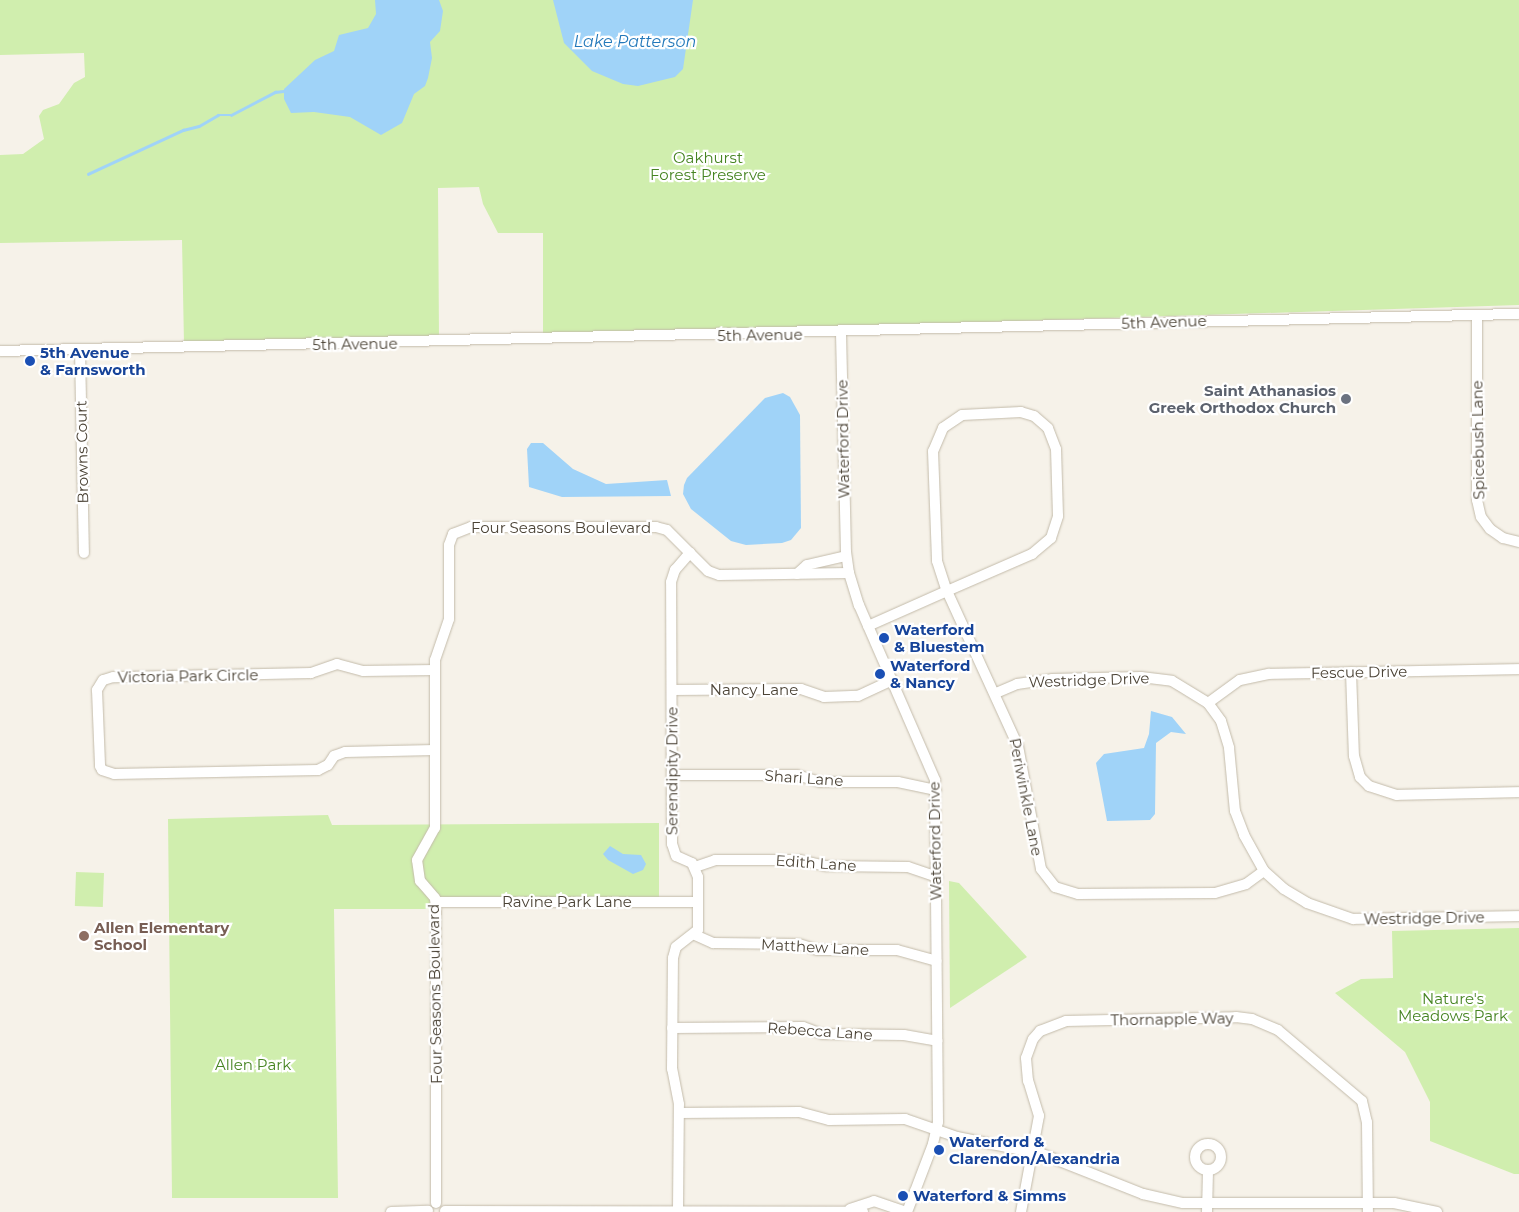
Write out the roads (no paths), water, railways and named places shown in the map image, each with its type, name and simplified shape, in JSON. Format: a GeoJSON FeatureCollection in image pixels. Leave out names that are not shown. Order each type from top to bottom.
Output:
{"type":"FeatureCollection","features":[{"type":"Feature","properties":{"kind":"street","name":"5th Avenue"},"geometry":{"type":"LineString","coordinates":[[0,352],[841,333],[1345,316],[1519,314]]}},
{"type":"Feature","properties":{"kind":"street","name":"Spicebush Lane"},"geometry":{"type":"LineString","coordinates":[[1477,315],[1477,500],[1481,517],[1490,529],[1503,538],[1519,542]]}},
{"type":"Feature","properties":{"kind":"street","name":"Waterford Drive"},"geometry":{"type":"LineString","coordinates":[[841,333],[846,556],[849,573],[868,626],[929,761],[936,790],[937,1130],[906,1212]]}},
{"type":"Feature","properties":{"kind":"street","name":"Browns Court"},"geometry":{"type":"LineString","coordinates":[[80,350],[84,553]]}},
{"type":"Feature","properties":{"kind":"street"},"geometry":{"type":"LineString","coordinates":[[868,626],[948,591],[1038,551],[1054,533],[1058,516],[1055,444],[1048,428],[1034,416],[1021,412],[962,414],[947,424],[937,437],[933,451],[935,551],[948,591]]}},
{"type":"Feature","properties":{"kind":"street","name":"Four Seasons Boulevard"},"geometry":{"type":"LineString","coordinates":[[436,1202],[436,902],[420,881],[417,867],[420,854],[435,828],[434,670],[435,654],[449,619],[449,544],[459,530],[471,527],[656,527],[667,530],[708,571],[719,575],[849,573]]}},
{"type":"Feature","properties":{"kind":"street","name":"Serendipity Drive"},"geometry":{"type":"LineString","coordinates":[[690,553],[672,575],[673,851],[680,859],[695,867]]}},
{"type":"Feature","properties":{"kind":"street","name":"Four Seasons Boulevard"},"geometry":{"type":"LineString","coordinates":[[797,574],[807,565],[846,556]]}},
{"type":"Feature","properties":{"kind":"street","name":"Periwinkle Lane"},"geometry":{"type":"LineString","coordinates":[[948,591],[996,693],[1018,746],[1038,858],[1046,879],[1055,887],[1078,894],[1215,893],[1246,884],[1264,871]]}},
{"type":"Feature","properties":{"kind":"street","name":"Victoria Park Circle"},"geometry":{"type":"LineString","coordinates":[[434,670],[363,671],[337,664],[311,673],[113,677],[103,680],[97,690],[100,766],[102,770],[114,774],[318,770],[328,765],[334,756],[344,752],[435,750]]}},
{"type":"Feature","properties":{"kind":"street","name":"Fescue Drive"},"geometry":{"type":"LineString","coordinates":[[1208,703],[1228,686],[1254,676],[1519,669]]}},
{"type":"Feature","properties":{"kind":"street"},"geometry":{"type":"LineString","coordinates":[[1351,672],[1354,756],[1360,777],[1368,786],[1397,795],[1519,792]]}},
{"type":"Feature","properties":{"kind":"street","name":"Westridge Drive"},"geometry":{"type":"LineString","coordinates":[[996,693],[1033,680],[1158,678],[1184,686],[1208,703],[1225,733],[1236,812],[1253,854],[1264,871],[1307,903],[1353,919],[1519,916]]}},
{"type":"Feature","properties":{"kind":"street","name":"Nancy Lane"},"geometry":{"type":"LineString","coordinates":[[672,690],[801,690],[824,697],[858,696],[892,680]]}},
{"type":"Feature","properties":{"kind":"street","name":"Shari Lane"},"geometry":{"type":"LineString","coordinates":[[672,775],[797,775],[820,782],[898,782],[936,790]]}},
{"type":"Feature","properties":{"kind":"street","name":"Edith Lane"},"geometry":{"type":"LineString","coordinates":[[695,867],[715,860],[800,860],[828,866],[908,867],[937,877]]}},
{"type":"Feature","properties":{"kind":"street"},"geometry":{"type":"LineString","coordinates":[[678,1209],[679,1113],[672,1069],[674,952],[680,943],[695,935],[698,902],[695,867]]}},
{"type":"Feature","properties":{"kind":"street","name":"Ravine Park Lane"},"geometry":{"type":"LineString","coordinates":[[436,902],[698,902]]}},
{"type":"Feature","properties":{"kind":"street","name":"Matthew Lane"},"geometry":{"type":"LineString","coordinates":[[695,935],[712,943],[799,944],[817,950],[897,950],[937,961]]}},
{"type":"Feature","properties":{"kind":"street","name":"Thornapple Way"},"geometry":{"type":"LineString","coordinates":[[1022,1212],[1039,1116],[1028,1081],[1026,1058],[1033,1038],[1049,1025],[1066,1021],[1236,1016],[1252,1019],[1278,1030],[1362,1101],[1368,1122],[1368,1208]]}},
{"type":"Feature","properties":{"kind":"street","name":"Rebecca Lane"},"geometry":{"type":"LineString","coordinates":[[672,1028],[803,1027],[822,1034],[904,1035],[937,1042]]}},
{"type":"Feature","properties":{"kind":"street"},"geometry":{"type":"LineString","coordinates":[[679,1113],[799,1112],[829,1120],[905,1120],[964,1139],[1034,1152],[1144,1194],[1207,1208],[1368,1208],[1394,1203],[1437,1212]]}},
{"type":"Feature","properties":{"kind":"street"},"geometry":{"type":"LineString","coordinates":[[1207,1208],[1208,1170]]}},
{"type":"Feature","properties":{"kind":"street"},"geometry":{"type":"LineString","coordinates":[[849,1210],[874,1201],[906,1212]]}},
{"type":"Feature","properties":{"kind":"street"},"geometry":{"type":"LineString","coordinates":[[391,1212],[428,1211],[436,1202],[444,1211],[678,1209],[849,1210],[863,1212]]}},
{"type":"Feature","properties":{"kind":"water"},"geometry":{"type":"Polygon","coordinates":[[[375,0],[439,0],[443,11],[440,31],[430,42],[432,58],[428,78],[425,86],[414,94],[402,123],[381,135],[350,117],[314,112],[291,113],[284,99],[284,89],[315,60],[334,51],[339,35],[368,28],[376,14],[375,0]]]}},
{"type":"Feature","properties":{"kind":"water","name":"Lake Patterson"},"geometry":{"type":"Polygon","coordinates":[[[553,0],[693,0],[683,69],[675,77],[638,86],[623,84],[592,71],[564,43],[553,0]]]}},
{"type":"Feature","properties":{"kind":"water"},"geometry":{"type":"Polygon","coordinates":[[[783,393],[790,397],[800,415],[801,528],[791,540],[782,543],[746,545],[731,541],[691,509],[683,494],[684,485],[687,478],[765,398],[783,393]]]}},
{"type":"Feature","properties":{"kind":"water"},"geometry":{"type":"Polygon","coordinates":[[[531,443],[543,443],[573,469],[606,484],[667,480],[671,496],[562,497],[529,487],[527,449],[531,443]]]}},
{"type":"Feature","properties":{"kind":"water"},"geometry":{"type":"Polygon","coordinates":[[[1151,711],[1172,717],[1186,734],[1171,732],[1156,743],[1155,814],[1150,820],[1107,821],[1096,763],[1104,754],[1144,748],[1149,734],[1151,711]]]}},
{"type":"Feature","properties":{"kind":"water"},"geometry":{"type":"Polygon","coordinates":[[[610,846],[623,854],[641,855],[646,864],[643,870],[633,874],[608,860],[603,854],[610,846]]]}},
{"type":"Feature","properties":{"kind":"waterway"},"geometry":{"type":"LineString","coordinates":[[88,174],[183,130],[199,126],[218,115],[231,115],[275,92],[283,91]]}},
{"type":"Feature","properties":{"kind":"place","name":"5th Avenue & Farnsworth"},"geometry":{"type":"Point","coordinates":[30,361]}},
{"type":"Feature","properties":{"kind":"place","name":"Saint Athanasios Greek Orthodox Church"},"geometry":{"type":"Point","coordinates":[1346,399]}},
{"type":"Feature","properties":{"kind":"place","name":"Waterford & Bluestem"},"geometry":{"type":"Point","coordinates":[884,638]}},
{"type":"Feature","properties":{"kind":"place","name":"Waterford & Nancy"},"geometry":{"type":"Point","coordinates":[880,674]}},
{"type":"Feature","properties":{"kind":"place","name":"Allen Elementary School"},"geometry":{"type":"Point","coordinates":[84,936]}},
{"type":"Feature","properties":{"kind":"place","name":"Waterford & Clarendon/Alexandria"},"geometry":{"type":"Point","coordinates":[939,1150]}},
{"type":"Feature","properties":{"kind":"place","name":"Waterford & Simms"},"geometry":{"type":"Point","coordinates":[903,1196]}},
{"type":"Feature","properties":{"kind":"park label","name":"Oakhurst Forest Preserve"},"geometry":{"type":"Point","coordinates":[708,166]}},
{"type":"Feature","properties":{"kind":"park label","name":"Nature's Meadows Park"},"geometry":{"type":"Point","coordinates":[1453,1006]}},
{"type":"Feature","properties":{"kind":"park label","name":"Allen Park"},"geometry":{"type":"Point","coordinates":[253,1065]}}]}
